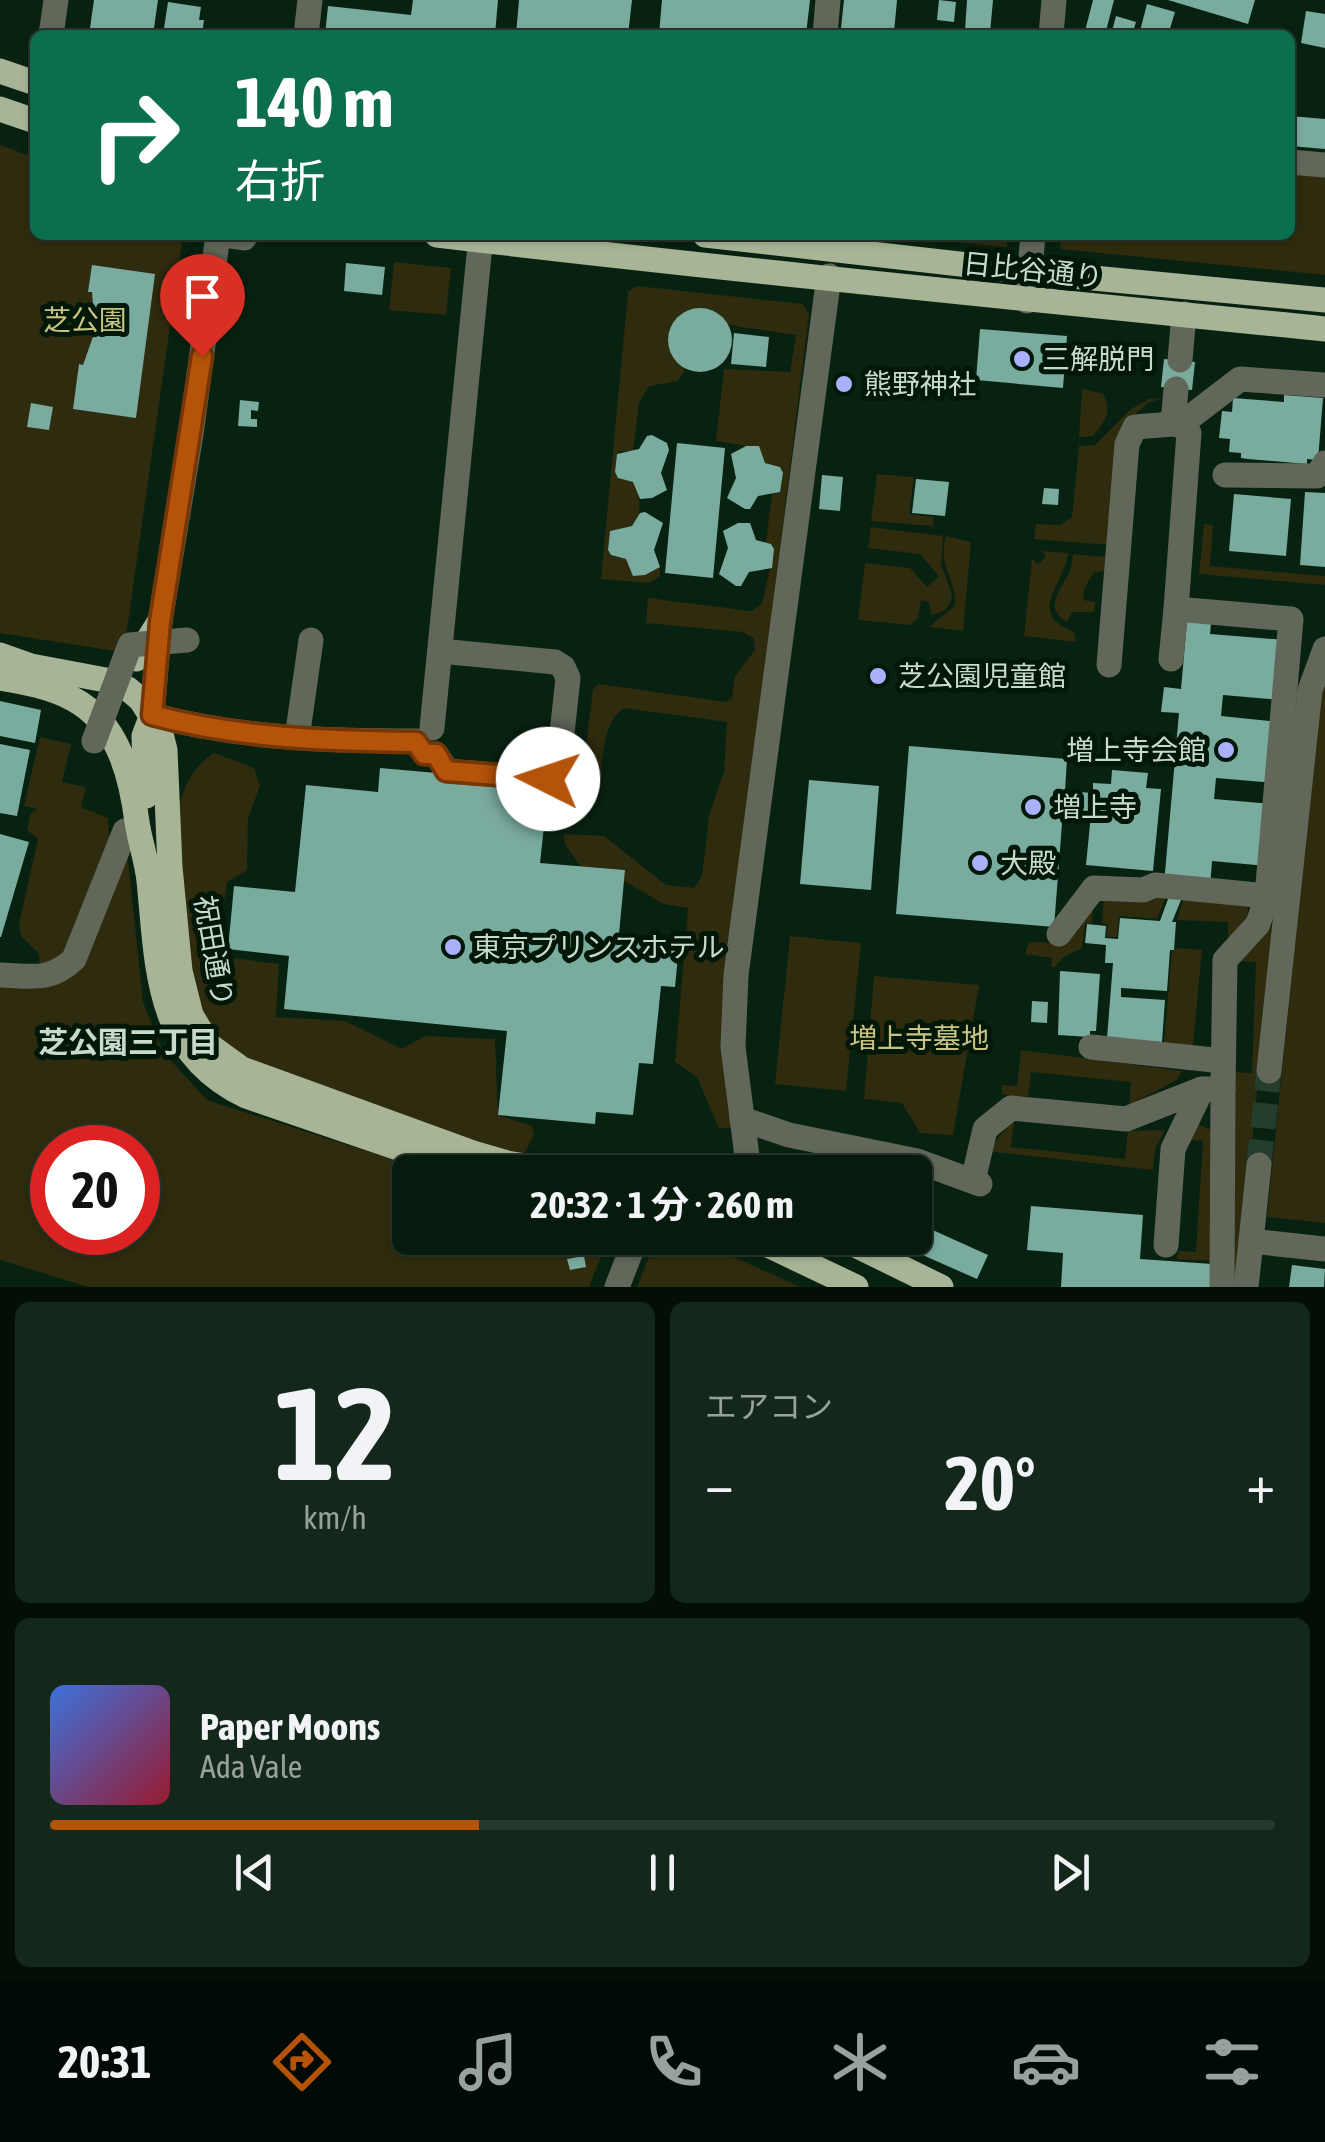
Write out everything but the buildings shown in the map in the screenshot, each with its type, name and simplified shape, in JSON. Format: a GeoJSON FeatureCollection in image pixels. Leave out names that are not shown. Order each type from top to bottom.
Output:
{"type":"FeatureCollection","features":[{"type":"Feature","properties":{"kind":"main road"},"geometry":{"type":"LineString","coordinates":[[0,71],[30,81]]}},
{"type":"Feature","properties":{"kind":"main road"},"geometry":{"type":"LineString","coordinates":[[0,109],[30,119]]}},
{"type":"Feature","properties":{"kind":"main road","name":"日比谷通り"},"geometry":{"type":"LineString","coordinates":[[507,240],[1027,301],[1325,328]]}},
{"type":"Feature","properties":{"kind":"main road","name":"日比谷通り"},"geometry":{"type":"LineString","coordinates":[[749,240],[1325,300]]}},
{"type":"Feature","properties":{"kind":"main road"},"geometry":{"type":"LineString","coordinates":[[1,663],[32,653],[98,664],[130,663],[144,651],[160,622]]}},
{"type":"Feature","properties":{"kind":"main road"},"geometry":{"type":"LineString","coordinates":[[1,663],[111,681],[128,689],[152,715]]}},
{"type":"Feature","properties":{"kind":"main road","name":"祝田通り"},"geometry":{"type":"LineString","coordinates":[[1,663],[90,711],[112,738],[130,772],[148,871],[158,976],[165,1006],[194,1061],[220,1084],[246,1096],[418,1155]]}},
{"type":"Feature","properties":{"kind":"main road"},"geometry":{"type":"LineString","coordinates":[[52,690],[152,715]]}},
{"type":"Feature","properties":{"kind":"main road"},"geometry":{"type":"LineString","coordinates":[[148,871],[144,736],[152,715]]}},
{"type":"Feature","properties":{"kind":"main road","name":"祝田通り"},"geometry":{"type":"LineString","coordinates":[[152,715],[165,750],[180,970],[191,1015],[209,1044],[242,1069],[482,1155]]}},
{"type":"Feature","properties":{"kind":"main road"},"geometry":{"type":"LineString","coordinates":[[788,1255],[856,1287]]}},
{"type":"Feature","properties":{"kind":"main road"},"geometry":{"type":"LineString","coordinates":[[876,1255],[941,1287]]}},
{"type":"Feature","properties":{"kind":"street"},"geometry":{"type":"LineString","coordinates":[[52,30],[56,0]]}},
{"type":"Feature","properties":{"kind":"street"},"geometry":{"type":"LineString","coordinates":[[307,30],[310,0]]}},
{"type":"Feature","properties":{"kind":"street"},"geometry":{"type":"LineString","coordinates":[[825,30],[828,0]]}},
{"type":"Feature","properties":{"kind":"street"},"geometry":{"type":"LineString","coordinates":[[1051,30],[1054,0]]}},
{"type":"Feature","properties":{"kind":"street"},"geometry":{"type":"LineString","coordinates":[[1295,163],[1325,166]]}},
{"type":"Feature","properties":{"kind":"street"},"geometry":{"type":"LineString","coordinates":[[220,240],[160,622],[152,715],[187,724],[298,738],[428,741]]}},
{"type":"Feature","properties":{"kind":"street"},"geometry":{"type":"LineString","coordinates":[[440,651],[555,662],[563,667],[568,678],[558,770],[548,779],[446,771],[428,741],[480,240]]}},
{"type":"Feature","properties":{"kind":"street"},"geometry":{"type":"LineString","coordinates":[[1027,301],[1033,240]]}},
{"type":"Feature","properties":{"kind":"street"},"geometry":{"type":"LineString","coordinates":[[747,1155],[732,1016],[741,922],[829,276]]}},
{"type":"Feature","properties":{"kind":"street"},"geometry":{"type":"LineString","coordinates":[[1180,360],[1184,314]]}},
{"type":"Feature","properties":{"kind":"street"},"geometry":{"type":"LineString","coordinates":[[1109,665],[1127,444],[1135,427],[1176,424],[1240,379],[1325,385]]}},
{"type":"Feature","properties":{"kind":"street"},"geometry":{"type":"LineString","coordinates":[[1176,389],[1176,424]]}},
{"type":"Feature","properties":{"kind":"street"},"geometry":{"type":"LineString","coordinates":[[1172,659],[1188,433],[1176,424]]}},
{"type":"Feature","properties":{"kind":"street"},"geometry":{"type":"LineString","coordinates":[[1225,475],[1316,476],[1325,463]]}},
{"type":"Feature","properties":{"kind":"street"},"geometry":{"type":"LineString","coordinates":[[1166,1245],[1172,1148],[1212,1089],[1223,1062],[1226,960],[1258,924],[1266,896],[1292,619],[1176,610]]}},
{"type":"Feature","properties":{"kind":"street"},"geometry":{"type":"LineString","coordinates":[[94,742],[130,644],[188,640]]}},
{"type":"Feature","properties":{"kind":"street"},"geometry":{"type":"LineString","coordinates":[[298,738],[311,640]]}},
{"type":"Feature","properties":{"kind":"street"},"geometry":{"type":"LineString","coordinates":[[1269,1071],[1310,690],[1325,649]]}},
{"type":"Feature","properties":{"kind":"street"},"geometry":{"type":"LineString","coordinates":[[0,975],[41,976],[60,972],[74,959],[125,830],[138,828]]}},
{"type":"Feature","properties":{"kind":"street"},"geometry":{"type":"LineString","coordinates":[[1059,934],[1094,888],[1143,890],[1156,886],[1266,896]]}},
{"type":"Feature","properties":{"kind":"street"},"geometry":{"type":"LineString","coordinates":[[1091,1047],[1223,1062]]}},
{"type":"Feature","properties":{"kind":"street"},"geometry":{"type":"LineString","coordinates":[[742,1120],[789,1135],[917,1161],[977,1182],[984,1130],[1012,1108],[1126,1119],[1212,1089]]}},
{"type":"Feature","properties":{"kind":"street"},"geometry":{"type":"LineString","coordinates":[[1212,1089],[1222,1287]]}},
{"type":"Feature","properties":{"kind":"street"},"geometry":{"type":"LineString","coordinates":[[1246,1287],[1259,1165]]}},
{"type":"Feature","properties":{"kind":"street"},"geometry":{"type":"LineString","coordinates":[[1251,1241],[1325,1248]]}},
{"type":"Feature","properties":{"kind":"street"},"geometry":{"type":"LineString","coordinates":[[617,1287],[629,1255]]}},
{"type":"Feature","properties":{"kind":"green space","name":"芝公園"},"geometry":{"type":"Polygon","coordinates":[[[0,145],[30,156],[30,240],[182,240],[125,644],[115,651],[0,633],[0,145]]]}},
{"type":"Feature","properties":{"kind":"green space"},"geometry":{"type":"Polygon","coordinates":[[[1295,173],[1325,176],[1325,275],[1060,249],[1061,240],[1295,240],[1295,173]]]}},
{"type":"Feature","properties":{"kind":"green space"},"geometry":{"type":"Polygon","coordinates":[[[938,240],[1007,240],[1007,247],[938,240]]]}},
{"type":"Feature","properties":{"kind":"green space"},"geometry":{"type":"Polygon","coordinates":[[[394,262],[451,268],[446,315],[389,310],[394,262]]]}},
{"type":"Feature","properties":{"kind":"green space"},"geometry":{"type":"Polygon","coordinates":[[[637,286],[803,304],[809,314],[724,999],[732,1127],[719,1129],[697,1077],[675,1062],[688,908],[664,904],[624,881],[625,870],[580,866],[565,844],[564,834],[604,836],[666,885],[694,888],[702,876],[709,815],[724,772],[727,722],[624,708],[607,733],[600,787],[581,786],[593,689],[599,684],[726,702],[732,698],[735,676],[755,650],[754,639],[743,632],[646,623],[648,598],[751,611],[762,604],[774,550],[766,542],[772,494],[780,491],[783,473],[780,467],[765,463],[746,446],[716,441],[724,369],[790,372],[796,335],[728,325],[715,313],[701,309],[677,318],[668,342],[673,356],[685,369],[678,381],[649,386],[639,403],[633,451],[617,454],[615,473],[618,478],[633,482],[639,510],[632,526],[610,531],[608,550],[611,556],[626,559],[634,576],[660,567],[660,576],[649,583],[601,579],[628,292],[637,286]]]}},
{"type":"Feature","properties":{"kind":"green space"},"geometry":{"type":"Polygon","coordinates":[[[1082,389],[1103,394],[1107,406],[1104,421],[1093,436],[1079,437],[1082,389]]]}},
{"type":"Feature","properties":{"kind":"green space"},"geometry":{"type":"Polygon","coordinates":[[[1162,398],[1148,403],[1126,422],[1109,545],[1034,539],[1036,524],[1060,525],[1072,517],[1079,446],[1095,445],[1131,409],[1149,399],[1162,398]]]}},
{"type":"Feature","properties":{"kind":"green space"},"geometry":{"type":"Polygon","coordinates":[[[877,474],[914,477],[909,514],[933,517],[933,526],[871,521],[877,474]]]}},
{"type":"Feature","properties":{"kind":"green space"},"geometry":{"type":"Polygon","coordinates":[[[1204,524],[1213,525],[1210,566],[1325,576],[1325,585],[1199,574],[1204,524]]]}},
{"type":"Feature","properties":{"kind":"green space"},"geometry":{"type":"Polygon","coordinates":[[[871,527],[943,536],[941,564],[952,594],[946,609],[931,615],[929,602],[921,600],[918,618],[910,625],[858,620],[865,563],[910,568],[927,587],[939,576],[920,554],[868,548],[871,527]]]}},
{"type":"Feature","properties":{"kind":"green space"},"geometry":{"type":"Polygon","coordinates":[[[946,536],[971,542],[963,631],[929,627],[955,606],[945,564],[946,536]]]}},
{"type":"Feature","properties":{"kind":"green space"},"geometry":{"type":"Polygon","coordinates":[[[1042,551],[1068,553],[1050,607],[1052,616],[1074,632],[1076,642],[1024,636],[1032,559],[1038,564],[1046,557],[1042,551]]]}},
{"type":"Feature","properties":{"kind":"green space"},"geometry":{"type":"Polygon","coordinates":[[[1073,554],[1107,557],[1107,571],[1094,572],[1084,589],[1083,600],[1095,602],[1094,612],[1072,612],[1067,622],[1055,604],[1073,554]]]}},
{"type":"Feature","properties":{"kind":"green space"},"geometry":{"type":"Polygon","coordinates":[[[1325,682],[1325,1223],[1267,1217],[1321,689],[1325,682]]]}},
{"type":"Feature","properties":{"kind":"green space"},"geometry":{"type":"Polygon","coordinates":[[[40,737],[71,744],[62,782],[86,787],[81,807],[108,818],[109,842],[125,831],[143,1002],[163,1052],[207,1100],[392,1159],[392,1255],[602,1255],[589,1287],[89,1287],[0,1260],[0,975],[40,976],[39,954],[21,936],[19,924],[38,839],[27,830],[30,814],[38,809],[24,806],[40,737]]]}},
{"type":"Feature","properties":{"kind":"green space"},"geometry":{"type":"Polygon","coordinates":[[[214,753],[254,768],[260,786],[248,818],[247,870],[227,882],[216,956],[279,964],[276,1017],[345,1021],[402,1049],[425,1036],[495,1039],[498,1115],[532,1126],[534,1135],[524,1155],[514,1155],[248,1061],[225,1048],[209,1032],[199,1016],[192,978],[179,815],[189,780],[214,753]]]}},
{"type":"Feature","properties":{"kind":"green space"},"geometry":{"type":"Polygon","coordinates":[[[1167,894],[1157,919],[1119,916],[1117,937],[1107,937],[1107,924],[1102,923],[1104,897],[1167,894]]]}},
{"type":"Feature","properties":{"kind":"green space"},"geometry":{"type":"Polygon","coordinates":[[[1184,897],[1247,905],[1250,920],[1236,936],[1228,937],[1228,922],[1177,920],[1184,897]]]}},
{"type":"Feature","properties":{"kind":"green space"},"geometry":{"type":"Polygon","coordinates":[[[1093,902],[1092,923],[1085,923],[1082,948],[1054,967],[1052,958],[1025,954],[1029,942],[1055,943],[1093,902]]]}},
{"type":"Feature","properties":{"kind":"green space"},"geometry":{"type":"Polygon","coordinates":[[[1265,925],[1272,927],[1239,1287],[1226,1287],[1230,1072],[1252,1073],[1256,962],[1232,960],[1265,925]]]}},
{"type":"Feature","properties":{"kind":"green space"},"geometry":{"type":"Polygon","coordinates":[[[790,936],[861,943],[846,1091],[775,1084],[790,936]]]}},
{"type":"Feature","properties":{"kind":"green space"},"geometry":{"type":"Polygon","coordinates":[[[1202,950],[1193,1046],[1164,1042],[1172,951],[1202,950]]]}},
{"type":"Feature","properties":{"kind":"green space","name":"増上寺墓地"},"geometry":{"type":"Polygon","coordinates":[[[874,976],[979,985],[953,1135],[920,1133],[902,1103],[864,1099],[874,976]]]}},
{"type":"Feature","properties":{"kind":"green space"},"geometry":{"type":"Polygon","coordinates":[[[1021,1050],[1182,1071],[1177,1080],[1129,1105],[1131,1082],[1031,1072],[1028,1096],[1012,1097],[1002,1093],[1002,1085],[1017,1086],[1021,1050]]]}},
{"type":"Feature","properties":{"kind":"green space"},"geometry":{"type":"Polygon","coordinates":[[[1014,1120],[1011,1147],[1125,1159],[1128,1131],[1165,1130],[1155,1149],[1153,1170],[987,1151],[1014,1120]]]}},
{"type":"Feature","properties":{"kind":"green space"},"geometry":{"type":"Polygon","coordinates":[[[1197,1124],[1212,1130],[1212,1261],[1177,1259],[1178,1251],[1196,1252],[1203,1141],[1182,1139],[1197,1124]]]}},
{"type":"Feature","properties":{"kind":"green space"},"geometry":{"type":"Polygon","coordinates":[[[650,1255],[729,1255],[800,1287],[637,1287],[650,1255]]]}},
{"type":"Feature","properties":{"kind":"tunnel"},"geometry":{"type":"LineString","coordinates":[[1259,1165],[1269,1071]]}},
{"type":"Feature","properties":{"kind":"place","name":"三解脱門"},"geometry":{"type":"Point","coordinates":[1022,359]}},
{"type":"Feature","properties":{"kind":"place","name":"熊野神社"},"geometry":{"type":"Point","coordinates":[844,384]}},
{"type":"Feature","properties":{"kind":"place","name":"芝公園児童館"},"geometry":{"type":"Point","coordinates":[878,676]}},
{"type":"Feature","properties":{"kind":"place","name":"増上寺会館"},"geometry":{"type":"Point","coordinates":[1226,750]}},
{"type":"Feature","properties":{"kind":"place","name":"増上寺"},"geometry":{"type":"Point","coordinates":[1033,807]}},
{"type":"Feature","properties":{"kind":"place","name":"大殿"},"geometry":{"type":"Point","coordinates":[980,863]}},
{"type":"Feature","properties":{"kind":"place","name":"東京プリンスホテル"},"geometry":{"type":"Point","coordinates":[453,947]}},
{"type":"Feature","properties":{"kind":"district","name":"芝公園三丁目"},"geometry":{"type":"Point","coordinates":[128,1042]}},
{"type":"Feature","properties":{"kind":"route"},"geometry":{"type":"LineString","coordinates":[[202,356],[160,622],[152,715],[187,724],[318,741],[416,742],[424,754],[436,754],[446,771],[548,779]]}}]}
